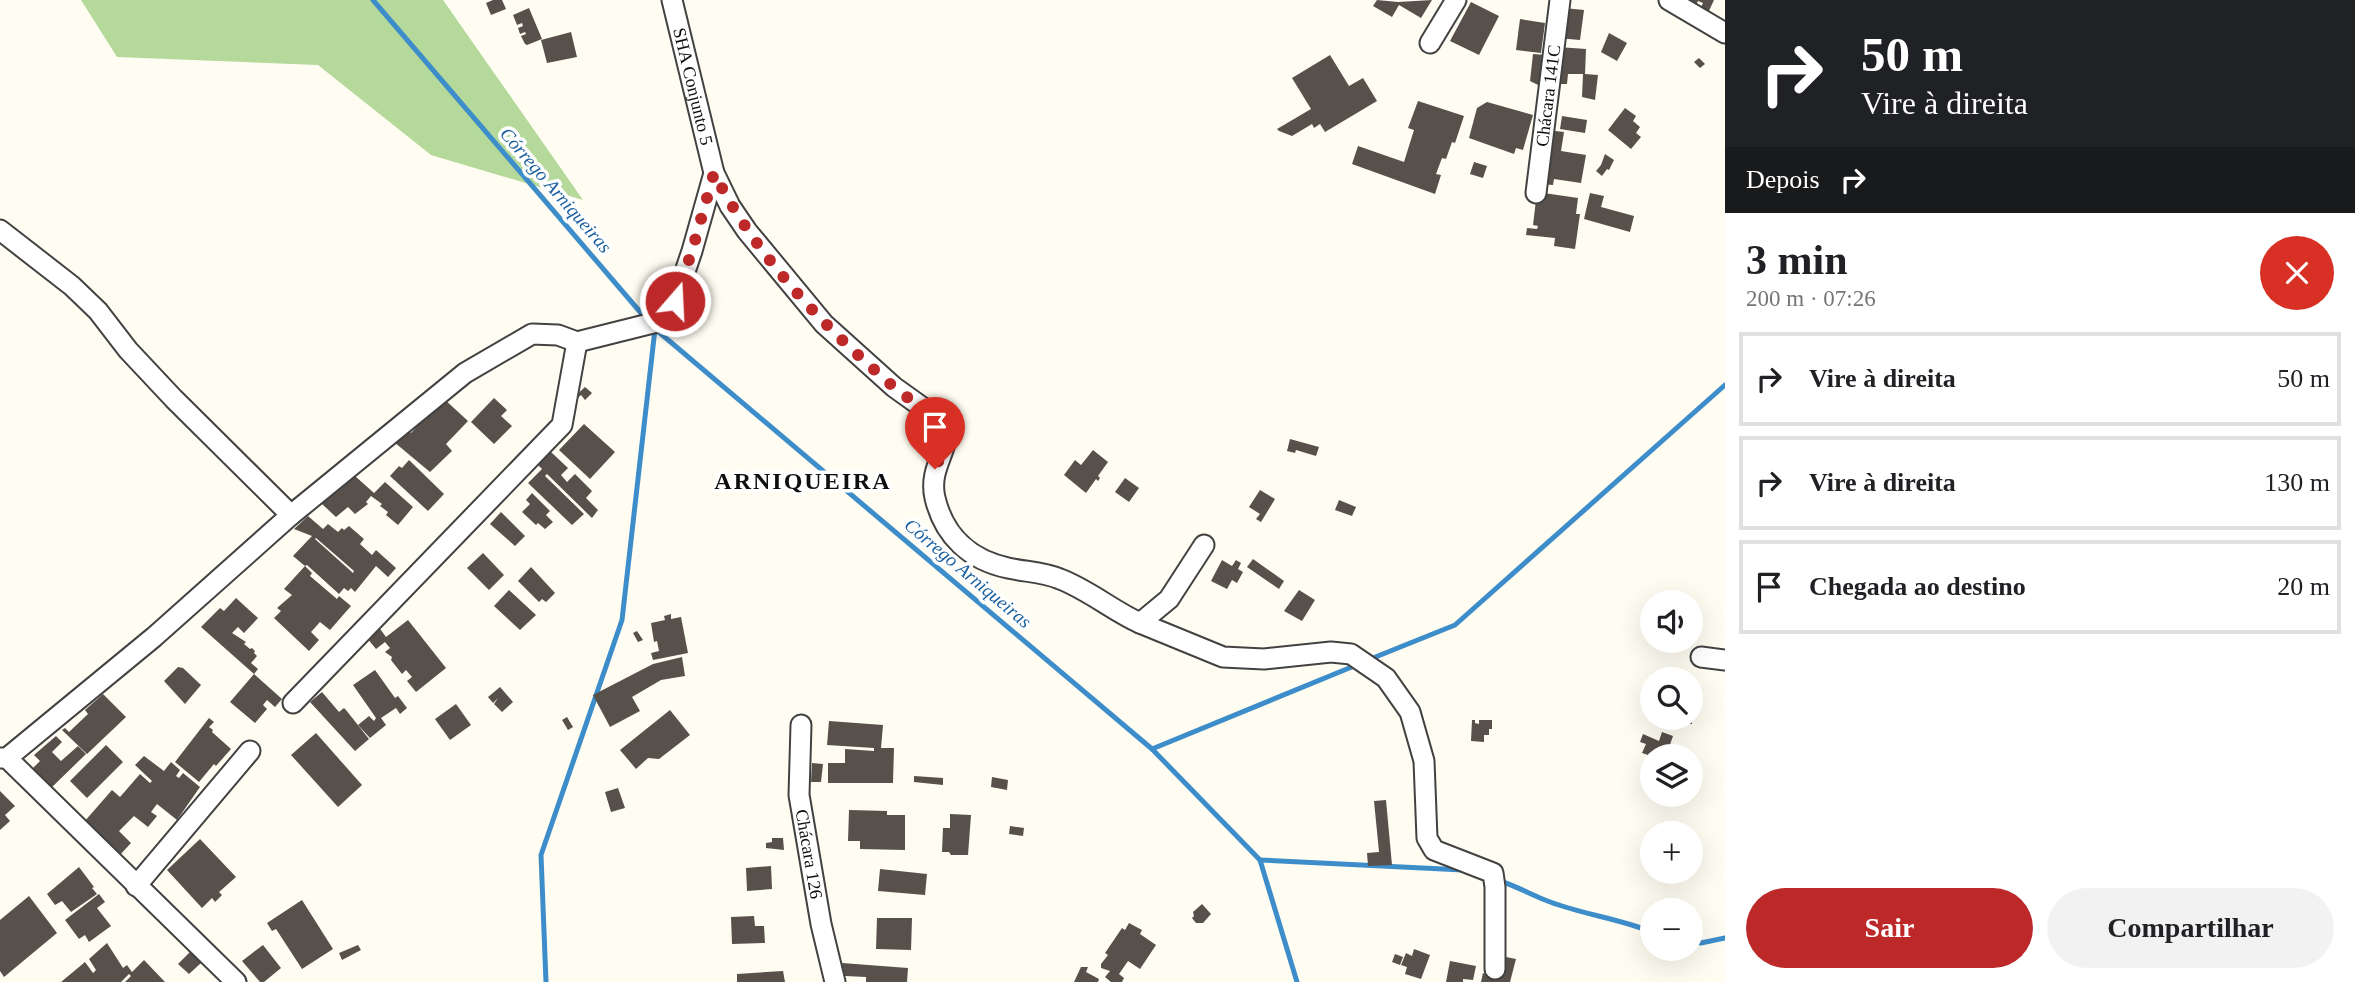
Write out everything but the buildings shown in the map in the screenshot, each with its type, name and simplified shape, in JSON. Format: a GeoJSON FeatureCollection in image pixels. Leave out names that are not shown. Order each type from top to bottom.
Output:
{"type":"FeatureCollection","features":[{"type":"Feature","properties":{"kind":"street","name":"SHA Conjunto 5"},"geometry":{"type":"LineString","coordinates":[[672,0],[714,173],[730,206],[747,231],[824,324],[909,399],[947,425],[946,442],[935,469],[935,497],[942,519],[963,549],[983,561],[1060,579],[1140,623]]}},
{"type":"Feature","properties":{"kind":"street"},"geometry":{"type":"LineString","coordinates":[[1430,43],[1456,0]]}},
{"type":"Feature","properties":{"kind":"street","name":"Chácara 141C"},"geometry":{"type":"LineString","coordinates":[[1536,193],[1560,0]]}},
{"type":"Feature","properties":{"kind":"street"},"geometry":{"type":"LineString","coordinates":[[1669,0],[1725,33]]}},
{"type":"Feature","properties":{"kind":"street"},"geometry":{"type":"LineString","coordinates":[[236,982],[4,758],[154,637],[291,515],[465,373],[532,334],[558,335],[577,342],[657,322],[675,301],[714,173]]}},
{"type":"Feature","properties":{"kind":"street"},"geometry":{"type":"LineString","coordinates":[[0,230],[72,286],[98,311],[128,350],[174,400],[291,515]]}},
{"type":"Feature","properties":{"kind":"street"},"geometry":{"type":"LineString","coordinates":[[293,703],[562,425],[577,342]]}},
{"type":"Feature","properties":{"kind":"street"},"geometry":{"type":"LineString","coordinates":[[1204,545],[1169,599],[1140,623],[1223,657],[1264,659],[1331,652],[1351,654],[1386,678],[1410,712],[1424,761],[1427,838],[1434,850],[1493,873],[1495,969]]}},
{"type":"Feature","properties":{"kind":"street"},"geometry":{"type":"LineString","coordinates":[[1701,657],[1725,660]]}},
{"type":"Feature","properties":{"kind":"street","name":"Chácara 126"},"geometry":{"type":"LineString","coordinates":[[801,725],[799,795],[821,924],[835,982]]}},
{"type":"Feature","properties":{"kind":"street"},"geometry":{"type":"LineString","coordinates":[[136,886],[250,751]]}},
{"type":"Feature","properties":{"kind":"green space"},"geometry":{"type":"Polygon","coordinates":[[[81,0],[443,0],[583,200],[431,155],[318,65],[117,57],[81,0]]]}},
{"type":"Feature","properties":{"kind":"waterway","name":"Córrego Arniqueiras"},"geometry":{"type":"LineString","coordinates":[[373,0],[647,320]]}},
{"type":"Feature","properties":{"kind":"waterway","name":"Córrego Arniqueiras"},"geometry":{"type":"LineString","coordinates":[[654,328],[1152,749],[1260,860],[1297,982]]}},
{"type":"Feature","properties":{"kind":"waterway"},"geometry":{"type":"LineString","coordinates":[[546,982],[541,855],[622,620],[655,329]]}},
{"type":"Feature","properties":{"kind":"waterway"},"geometry":{"type":"LineString","coordinates":[[1368,660],[1455,625],[1725,385]]}},
{"type":"Feature","properties":{"kind":"waterway"},"geometry":{"type":"LineString","coordinates":[[1152,749],[1359,664]]}},
{"type":"Feature","properties":{"kind":"waterway"},"geometry":{"type":"LineString","coordinates":[[1260,860],[1463,870]]}},
{"type":"Feature","properties":{"kind":"waterway"},"geometry":{"type":"LineString","coordinates":[[1500,881],[1558,905],[1640,928]]}},
{"type":"Feature","properties":{"kind":"waterway"},"geometry":{"type":"LineString","coordinates":[[1703,943],[1725,938]]}},
{"type":"Feature","properties":{"kind":"district","name":"ARNIQUEIRA"},"geometry":{"type":"Point","coordinates":[803,481]}},
{"type":"Feature","properties":{"kind":"route"},"geometry":{"type":"LineString","coordinates":[[675,301],[714,173],[730,206],[747,231],[824,324],[894,387],[947,425],[946,442],[935,469]]}}]}
